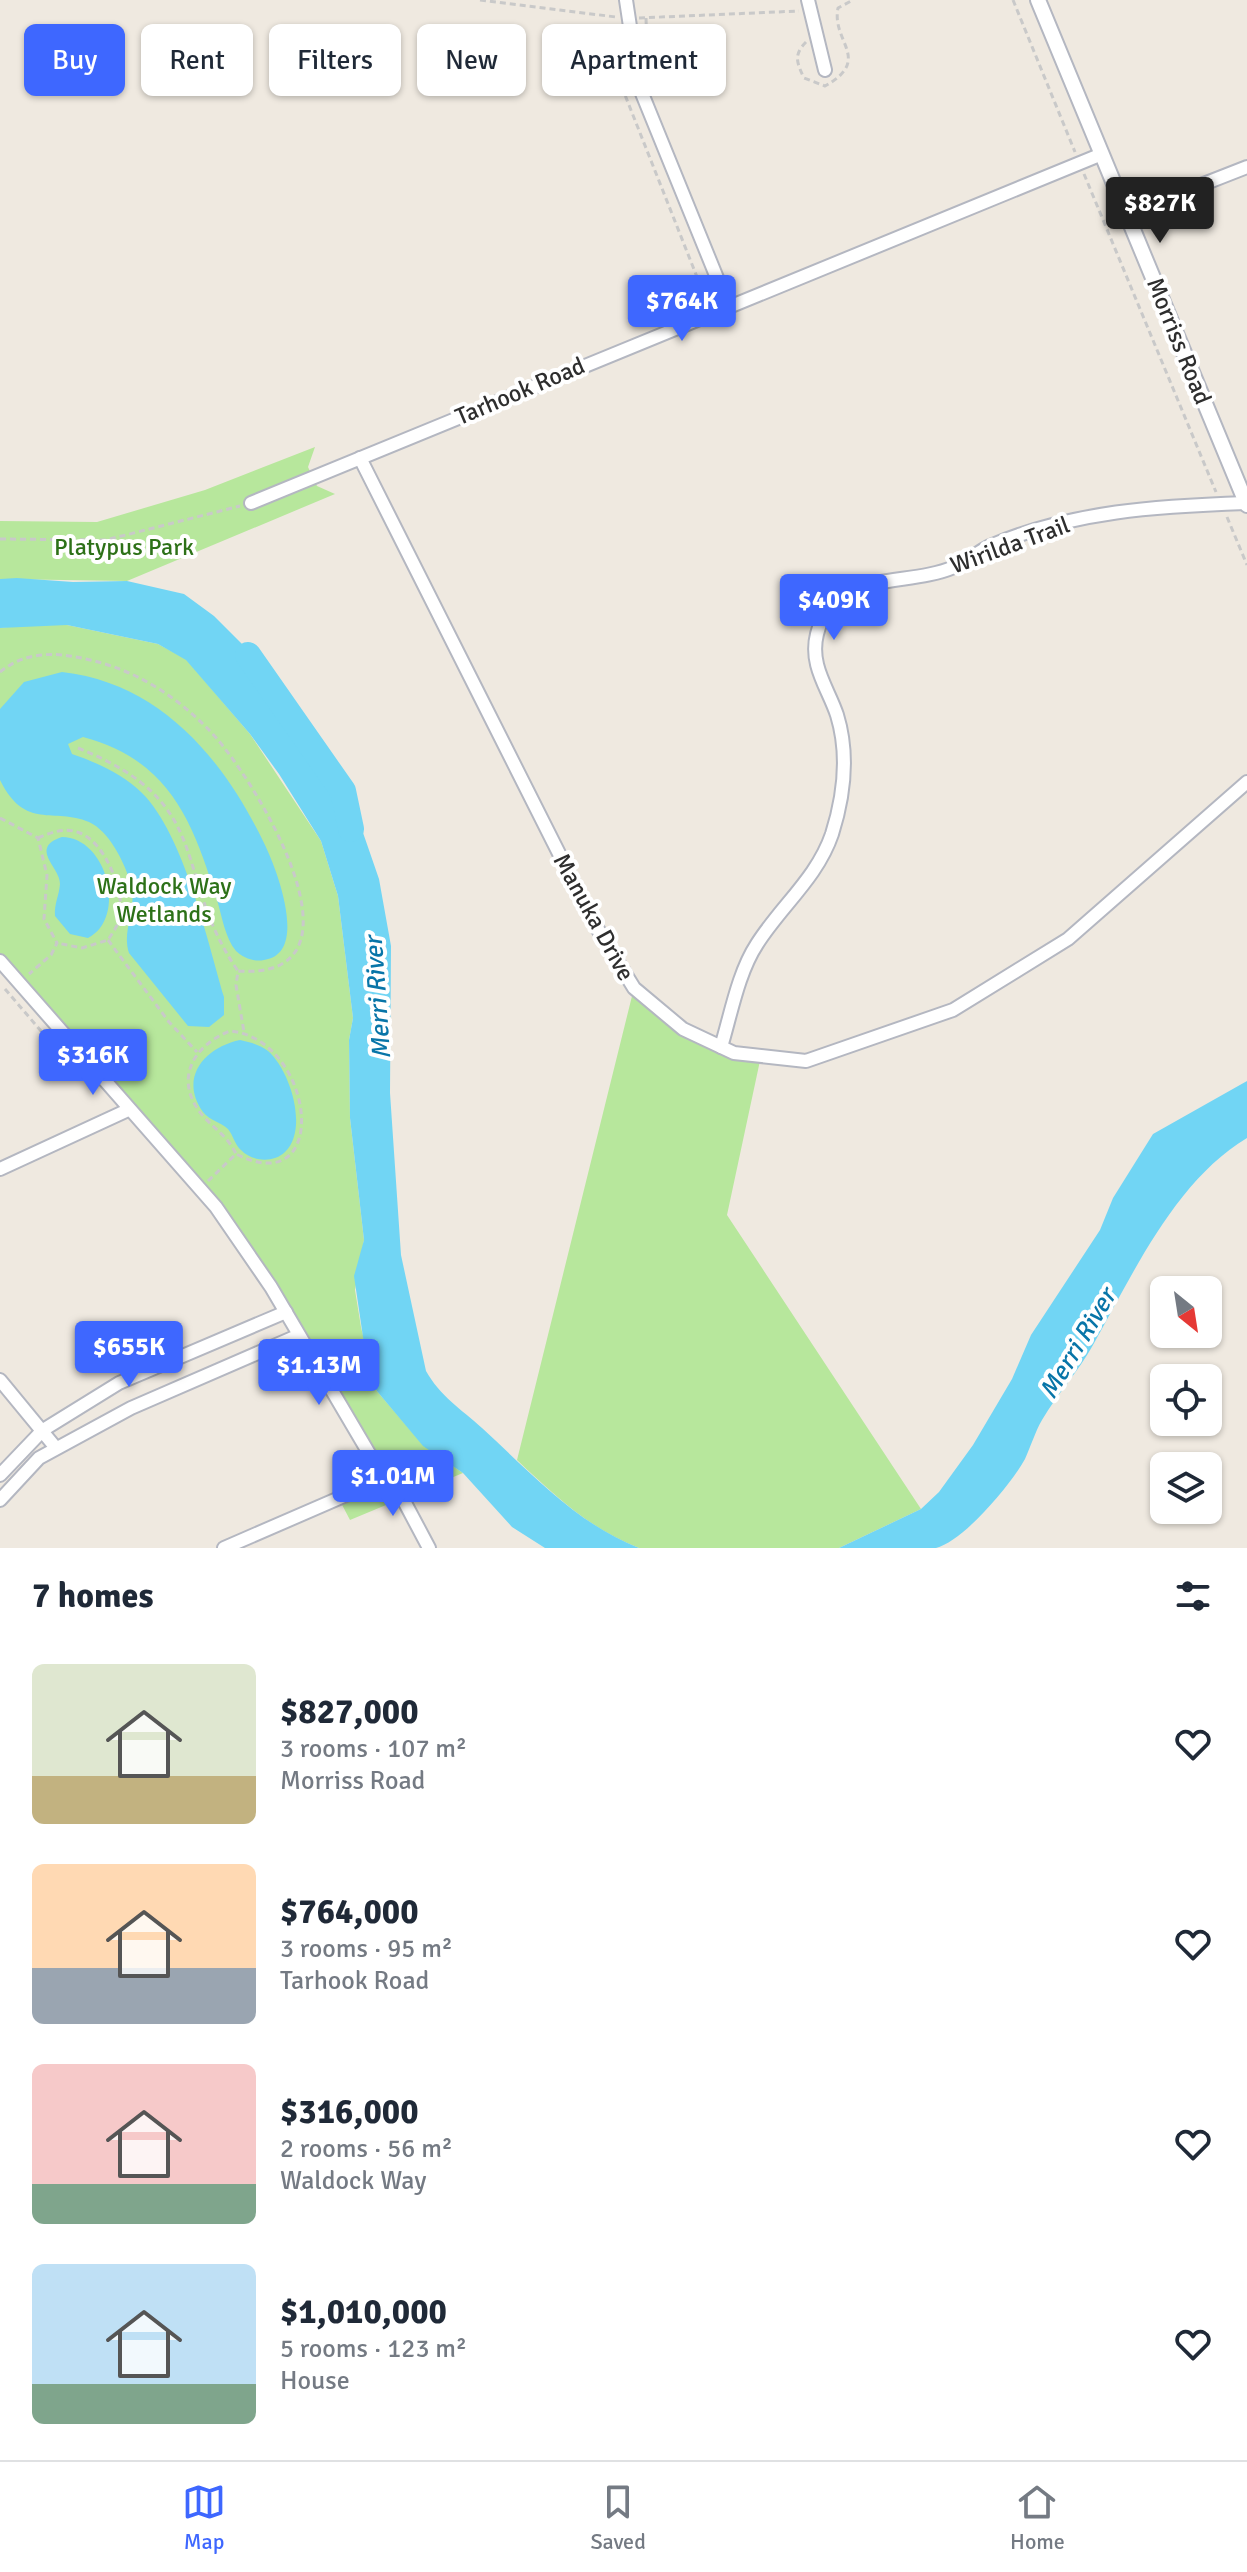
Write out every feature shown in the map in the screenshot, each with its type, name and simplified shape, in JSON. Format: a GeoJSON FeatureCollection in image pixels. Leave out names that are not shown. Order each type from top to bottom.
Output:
{"type":"FeatureCollection","features":[{"type":"Feature","properties":{"kind":"street"},"geometry":{"type":"LineString","coordinates":[[626,0],[639,86],[728,305]]}},
{"type":"Feature","properties":{"kind":"street","name":"Morriss Road"},"geometry":{"type":"LineString","coordinates":[[1038,0],[1247,504]]}},
{"type":"Feature","properties":{"kind":"street"},"geometry":{"type":"LineString","coordinates":[[805,6],[825,70]]}},
{"type":"Feature","properties":{"kind":"street","name":"Tarhook Road"},"geometry":{"type":"LineString","coordinates":[[251,503],[1102,154]]}},
{"type":"Feature","properties":{"kind":"street"},"geometry":{"type":"LineString","coordinates":[[1127,214],[1247,167]]}},
{"type":"Feature","properties":{"kind":"street","name":"Manuka Drive"},"geometry":{"type":"LineString","coordinates":[[360,458],[594,923],[634,988],[683,1029],[734,1053],[806,1061],[953,1010],[1068,939],[1247,782]]}},
{"type":"Feature","properties":{"kind":"street","name":"Wirilda Trail"},"geometry":{"type":"LineString","coordinates":[[721,1047],[756,946],[819,865],[841,799],[845,758],[837,716],[816,668],[815,638],[825,609],[857,589],[884,580],[952,568],[990,546],[1077,519],[1138,507],[1247,504]]}},
{"type":"Feature","properties":{"kind":"street"},"geometry":{"type":"LineString","coordinates":[[0,961],[216,1207],[286,1312],[297,1336],[370,1455],[373,1472],[367,1486],[224,1548]]}},
{"type":"Feature","properties":{"kind":"street"},"geometry":{"type":"LineString","coordinates":[[0,1169],[128,1110]]}},
{"type":"Feature","properties":{"kind":"street"},"geometry":{"type":"LineString","coordinates":[[0,1475],[43,1430],[119,1383],[286,1312]]}},
{"type":"Feature","properties":{"kind":"street"},"geometry":{"type":"LineString","coordinates":[[0,1500],[39,1458],[56,1448],[131,1408],[297,1336]]}},
{"type":"Feature","properties":{"kind":"street"},"geometry":{"type":"LineString","coordinates":[[0,1380],[56,1448]]}},
{"type":"Feature","properties":{"kind":"street"},"geometry":{"type":"LineString","coordinates":[[373,1472],[395,1484],[429,1548]]}},
{"type":"Feature","properties":{"kind":"path"},"geometry":{"type":"LineString","coordinates":[[480,0],[629,18],[805,6]]}},
{"type":"Feature","properties":{"kind":"path"},"geometry":{"type":"LineString","coordinates":[[809,34],[798,50],[796,61],[804,78],[825,86],[845,71],[850,53],[836,17],[838,8],[853,0]]}},
{"type":"Feature","properties":{"kind":"path"},"geometry":{"type":"LineString","coordinates":[[1013,0],[1247,565]]}},
{"type":"Feature","properties":{"kind":"path"},"geometry":{"type":"LineString","coordinates":[[0,539],[106,540],[251,503]]}},
{"type":"Feature","properties":{"kind":"path"},"geometry":{"type":"LineString","coordinates":[[0,672],[33,656],[54,653],[95,661],[153,684],[172,696],[213,734],[276,830],[305,914],[296,949],[285,961],[269,968],[238,971]]}},
{"type":"Feature","properties":{"kind":"path"},"geometry":{"type":"LineString","coordinates":[[78,748],[124,768],[147,784],[181,828],[217,935],[238,971],[236,985],[244,1032]]}},
{"type":"Feature","properties":{"kind":"path"},"geometry":{"type":"LineString","coordinates":[[0,818],[38,838],[65,829],[80,833],[92,841],[104,858],[119,897],[121,915],[108,940],[82,948],[57,943]]}},
{"type":"Feature","properties":{"kind":"path"},"geometry":{"type":"LineString","coordinates":[[38,838],[47,875],[44,919],[57,943]]}},
{"type":"Feature","properties":{"kind":"path"},"geometry":{"type":"LineString","coordinates":[[108,940],[169,1022],[197,1052]]}},
{"type":"Feature","properties":{"kind":"path"},"geometry":{"type":"LineString","coordinates":[[19,982],[51,955],[57,943]]}},
{"type":"Feature","properties":{"kind":"path"},"geometry":{"type":"LineString","coordinates":[[0,983],[47,1038]]}},
{"type":"Feature","properties":{"kind":"path"},"geometry":{"type":"LineString","coordinates":[[230,1031],[244,1032],[260,1039],[283,1062],[301,1107],[303,1133],[298,1145],[280,1161],[258,1164],[236,1154],[229,1140],[201,1114],[194,1102],[189,1071],[197,1052],[214,1037],[230,1031]]}},
{"type":"Feature","properties":{"kind":"path"},"geometry":{"type":"LineString","coordinates":[[200,1189],[236,1154]]}},
{"type":"Feature","properties":{"kind":"green space","name":"Platypus Park"},"geometry":{"type":"Polygon","coordinates":[[[315,447],[308,467],[317,486],[335,494],[127,581],[0,579],[0,521],[97,522],[205,490],[315,447]]]}},
{"type":"Feature","properties":{"kind":"green space","name":"Waldock Way Wetlands"},"geometry":{"type":"Polygon","coordinates":[[[32,624],[67,625],[158,644],[186,659],[250,734],[321,841],[338,896],[353,1018],[349,1040],[350,1118],[364,1240],[355,1290],[361,1327],[376,1390],[423,1445],[463,1473],[350,1520],[339,1499],[367,1486],[370,1455],[216,1207],[0,961],[0,628],[32,624]]]}},
{"type":"Feature","properties":{"kind":"green space"},"geometry":{"type":"Polygon","coordinates":[[[634,988],[683,1029],[761,1056],[727,1215],[921,1509],[839,1548],[639,1548],[589,1521],[559,1499],[517,1460],[634,988]]]}},
{"type":"Feature","properties":{"kind":"water"},"geometry":{"type":"Polygon","coordinates":[[[0,579],[73,582],[127,581],[184,594],[214,616],[251,653],[274,693],[321,755],[360,824],[379,879],[391,946],[390,1093],[401,1255],[426,1371],[444,1395],[555,1496],[616,1538],[639,1548],[545,1548],[512,1527],[463,1473],[423,1446],[376,1390],[368,1371],[354,1276],[364,1240],[350,1118],[349,1040],[353,1018],[338,896],[321,841],[250,734],[186,660],[158,644],[67,625],[0,628],[0,579]]]}},
{"type":"Feature","properties":{"kind":"water"},"geometry":{"type":"Polygon","coordinates":[[[62,672],[97,679],[129,691],[184,730],[208,754],[229,782],[269,855],[286,908],[285,943],[278,954],[264,960],[249,959],[232,946],[198,845],[174,798],[137,761],[113,747],[83,737],[68,744],[72,754],[109,770],[135,786],[157,811],[170,834],[202,918],[224,997],[224,1015],[209,1027],[188,1026],[129,953],[127,935],[133,900],[130,881],[115,848],[103,832],[89,822],[76,818],[30,812],[10,796],[0,780],[0,709],[24,682],[62,672]]]}},
{"type":"Feature","properties":{"kind":"water"},"geometry":{"type":"Polygon","coordinates":[[[62,837],[78,841],[91,850],[107,880],[107,914],[100,928],[88,938],[70,934],[55,916],[60,884],[47,847],[62,837]]]}},
{"type":"Feature","properties":{"kind":"water"},"geometry":{"type":"Polygon","coordinates":[[[240,1040],[268,1051],[283,1072],[294,1100],[296,1129],[292,1142],[285,1152],[275,1158],[257,1159],[246,1154],[228,1129],[203,1112],[196,1099],[193,1087],[199,1066],[216,1049],[240,1040]]]}},
{"type":"Feature","properties":{"kind":"water"},"geometry":{"type":"Polygon","coordinates":[[[1247,1081],[1247,1138],[1221,1156],[1198,1178],[1158,1231],[1087,1355],[1042,1420],[1025,1459],[999,1496],[960,1535],[936,1548],[839,1548],[921,1509],[939,1492],[973,1445],[1012,1379],[1031,1335],[1100,1230],[1113,1198],[1153,1134],[1247,1081]]]}},
{"type":"Feature","properties":{"kind":"waterway","name":"Merri River"},"geometry":{"type":"LineString","coordinates":[[248,655],[343,791],[351,829]]}}]}
